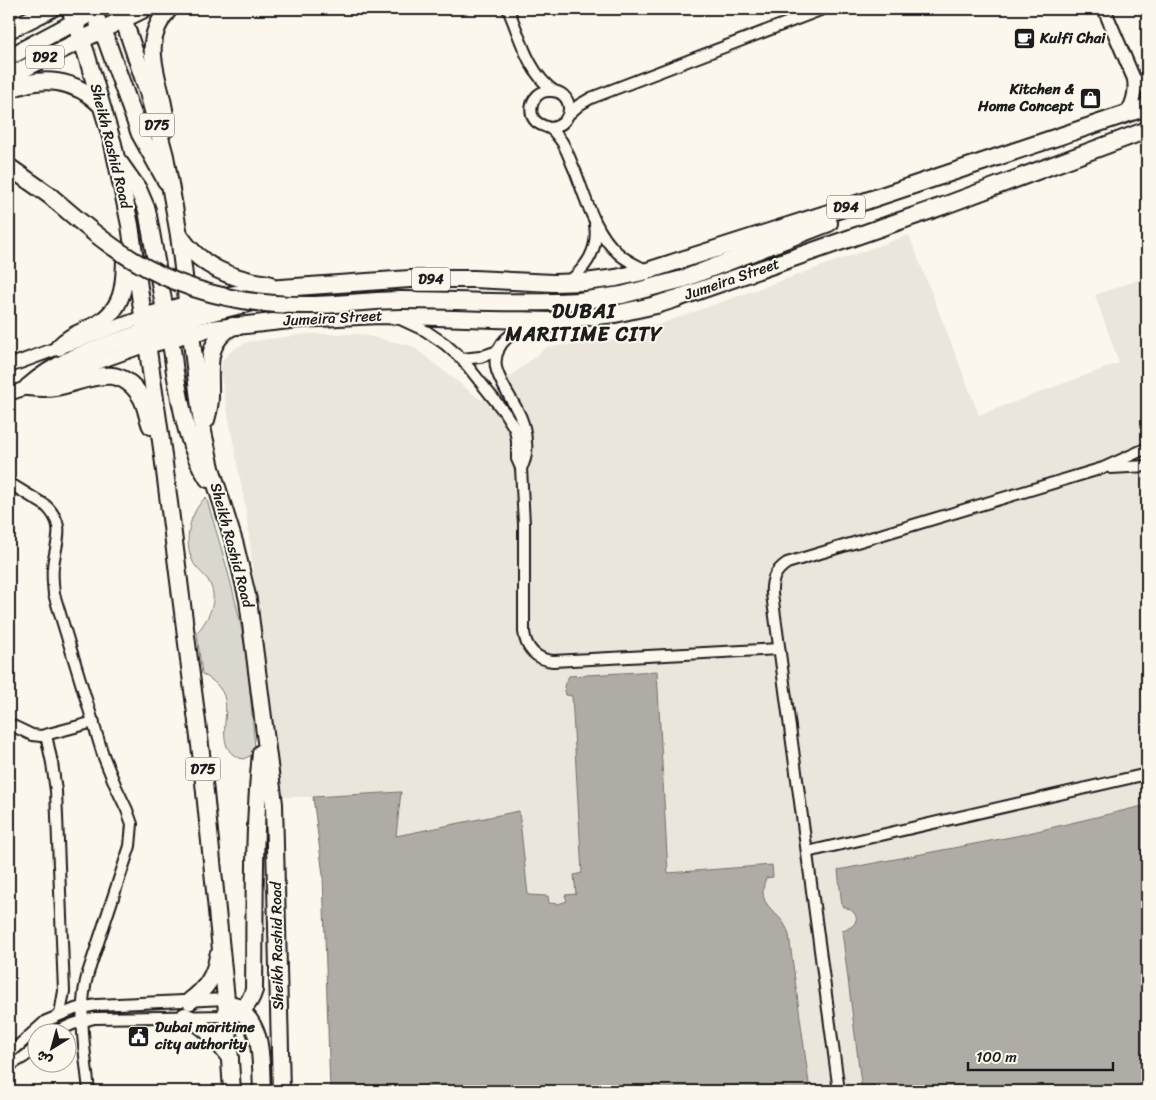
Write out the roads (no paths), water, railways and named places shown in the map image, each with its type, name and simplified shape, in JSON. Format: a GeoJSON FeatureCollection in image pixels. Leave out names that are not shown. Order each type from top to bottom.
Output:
{"type":"FeatureCollection","features":[{"type":"Feature","properties":{"kind":"main road"},"geometry":{"type":"LineString","coordinates":[[9,30],[51,9]]}},
{"type":"Feature","properties":{"kind":"main road"},"geometry":{"type":"LineString","coordinates":[[9,57],[72,12],[94,9],[140,134],[154,162],[171,189]]}},
{"type":"Feature","properties":{"kind":"main road","name":"D92"},"geometry":{"type":"LineString","coordinates":[[9,76],[102,29],[118,12],[144,9]]}},
{"type":"Feature","properties":{"kind":"main road"},"geometry":{"type":"LineString","coordinates":[[165,156],[165,114],[153,66],[152,50],[157,28],[170,9]]}},
{"type":"Feature","properties":{"kind":"main road","name":"Sheikh Rashid Road"},"geometry":{"type":"LineString","coordinates":[[72,12],[117,161],[130,225],[167,324],[203,432],[235,545],[248,600],[275,813],[275,903],[281,1091]]}},
{"type":"Feature","properties":{"kind":"main road","name":"Sheikh Rashid Road"},"geometry":{"type":"LineString","coordinates":[[118,12],[148,92],[165,156],[179,235],[167,324],[162,448],[201,753],[226,999],[234,1013],[230,1058],[232,1091]]}},
{"type":"Feature","properties":{"kind":"main road"},"geometry":{"type":"LineString","coordinates":[[9,90],[22,84],[37,81],[61,82],[83,90],[101,105]]}},
{"type":"Feature","properties":{"kind":"main road","name":"D94"},"geometry":{"type":"LineString","coordinates":[[295,287],[442,279],[566,283],[601,281],[647,271],[1123,117],[1147,107]]}},
{"type":"Feature","properties":{"kind":"main road","name":"Jumeira Street"},"geometry":{"type":"LineString","coordinates":[[167,324],[233,326],[299,319],[380,315],[550,321],[635,310],[675,299],[943,206],[1147,130]]}},
{"type":"Feature","properties":{"kind":"main road"},"geometry":{"type":"LineString","coordinates":[[117,161],[138,188],[147,210],[186,427],[191,446],[202,469],[218,490]]}},
{"type":"Feature","properties":{"kind":"main road"},"geometry":{"type":"LineString","coordinates":[[9,167],[49,195],[78,220],[132,260],[183,285],[234,300],[303,305],[386,300],[536,303],[580,301],[622,295],[683,279],[878,206],[913,185]]}},
{"type":"Feature","properties":{"kind":"main road"},"geometry":{"type":"LineString","coordinates":[[59,347],[71,336],[101,322],[117,304],[125,284],[126,251],[130,225]]}},
{"type":"Feature","properties":{"kind":"main road"},"geometry":{"type":"LineString","coordinates":[[179,235],[195,255],[209,266],[224,273],[262,283],[295,287]]}},
{"type":"Feature","properties":{"kind":"main road"},"geometry":{"type":"LineString","coordinates":[[28,387],[48,371],[70,359],[167,324],[268,298],[295,287]]}},
{"type":"Feature","properties":{"kind":"main road"},"geometry":{"type":"LineString","coordinates":[[203,432],[209,408],[210,356],[217,341],[224,332],[233,326]]}},
{"type":"Feature","properties":{"kind":"main road"},"geometry":{"type":"LineString","coordinates":[[28,387],[56,387],[101,375],[115,376],[132,386],[140,395],[152,428],[162,448]]}},
{"type":"Feature","properties":{"kind":"main road"},"geometry":{"type":"LineString","coordinates":[[234,1013],[250,1002],[254,990],[257,794],[264,722]]}},
{"type":"Feature","properties":{"kind":"main road"},"geometry":{"type":"LineString","coordinates":[[220,941],[216,963],[208,984],[188,1009],[217,1039],[230,1058]]}},
{"type":"Feature","properties":{"kind":"main road"},"geometry":{"type":"LineString","coordinates":[[234,1013],[249,1018],[255,1028],[259,1042],[262,1091]]}},
{"type":"Feature","properties":{"kind":"street"},"geometry":{"type":"LineString","coordinates":[[508,9],[534,71],[536,82],[535,98],[531,109],[534,119],[541,126],[550,128],[560,126],[579,105],[591,98],[823,9]]}},
{"type":"Feature","properties":{"kind":"street"},"geometry":{"type":"LineString","coordinates":[[1104,9],[1134,79],[1133,101],[1123,117]]}},
{"type":"Feature","properties":{"kind":"street"},"geometry":{"type":"LineString","coordinates":[[534,71],[545,84],[563,95],[566,99],[569,108],[564,140],[567,153]]}},
{"type":"Feature","properties":{"kind":"street"},"geometry":{"type":"LineString","coordinates":[[1134,79],[1147,90]]}},
{"type":"Feature","properties":{"kind":"street"},"geometry":{"type":"LineString","coordinates":[[535,98],[544,92],[554,91]]}},
{"type":"Feature","properties":{"kind":"street"},"geometry":{"type":"LineString","coordinates":[[566,99],[591,98]]}},
{"type":"Feature","properties":{"kind":"street"},"geometry":{"type":"LineString","coordinates":[[550,128],[567,153],[593,217],[606,241],[629,261],[647,271]]}},
{"type":"Feature","properties":{"kind":"street"},"geometry":{"type":"LineString","coordinates":[[566,283],[580,270],[593,252],[596,240],[593,217]]}},
{"type":"Feature","properties":{"kind":"street"},"geometry":{"type":"LineString","coordinates":[[380,315],[402,320],[445,344],[462,359],[512,424],[516,435],[517,459],[521,468],[524,524],[524,632],[528,646],[538,657],[553,661],[779,649]]}},
{"type":"Feature","properties":{"kind":"street"},"geometry":{"type":"LineString","coordinates":[[521,468],[526,452],[525,429],[518,409],[498,372],[496,361],[498,351],[503,342],[515,333],[557,325],[573,318]]}},
{"type":"Feature","properties":{"kind":"street","name":"Jumeira Street"},"geometry":{"type":"LineString","coordinates":[[9,366],[59,347],[167,324]]}},
{"type":"Feature","properties":{"kind":"street"},"geometry":{"type":"LineString","coordinates":[[462,359],[480,357],[498,351]]}},
{"type":"Feature","properties":{"kind":"street"},"geometry":{"type":"LineString","coordinates":[[9,394],[28,387]]}},
{"type":"Feature","properties":{"kind":"street"},"geometry":{"type":"LineString","coordinates":[[839,1091],[771,587],[776,573],[787,563],[1103,468],[1147,449],[1147,457]]}},
{"type":"Feature","properties":{"kind":"street"},"geometry":{"type":"LineString","coordinates":[[1103,468],[1147,466]]}},
{"type":"Feature","properties":{"kind":"street"},"geometry":{"type":"LineString","coordinates":[[9,483],[45,505],[57,522],[59,535],[52,576],[54,594],[109,772],[130,817],[132,832],[130,846],[86,979],[82,1020],[89,1091]]}},
{"type":"Feature","properties":{"kind":"street"},"geometry":{"type":"LineString","coordinates":[[9,724],[32,735],[46,735],[94,722]]}},
{"type":"Feature","properties":{"kind":"street"},"geometry":{"type":"LineString","coordinates":[[46,735],[52,763],[57,805],[64,991],[60,1014]]}},
{"type":"Feature","properties":{"kind":"street"},"geometry":{"type":"LineString","coordinates":[[807,852],[1147,774]]}},
{"type":"Feature","properties":{"kind":"street"},"geometry":{"type":"LineString","coordinates":[[77,1022],[106,1017],[188,1009],[226,999]]}},
{"type":"Feature","properties":{"kind":"street"},"geometry":{"type":"LineString","coordinates":[[9,1054],[40,1026],[60,1014],[82,1007],[188,1009],[234,1013]]}},
{"type":"Feature","properties":{"kind":"street"},"geometry":{"type":"LineString","coordinates":[[9,1066],[28,1054]]}},
{"type":"Feature","properties":{"kind":"place","name":"Kulfi Chai"},"geometry":{"type":"Point","coordinates":[1024,38]}},
{"type":"Feature","properties":{"kind":"place","name":"Kitchen & Home Concept"},"geometry":{"type":"Point","coordinates":[1090,98]}},
{"type":"Feature","properties":{"kind":"place","name":"Dubai maritime city authority"},"geometry":{"type":"Point","coordinates":[139,1036]}},
{"type":"Feature","properties":{"kind":"district","name":"DUBAI MARITIME CITY"},"geometry":{"type":"Point","coordinates":[584,322]}}]}
